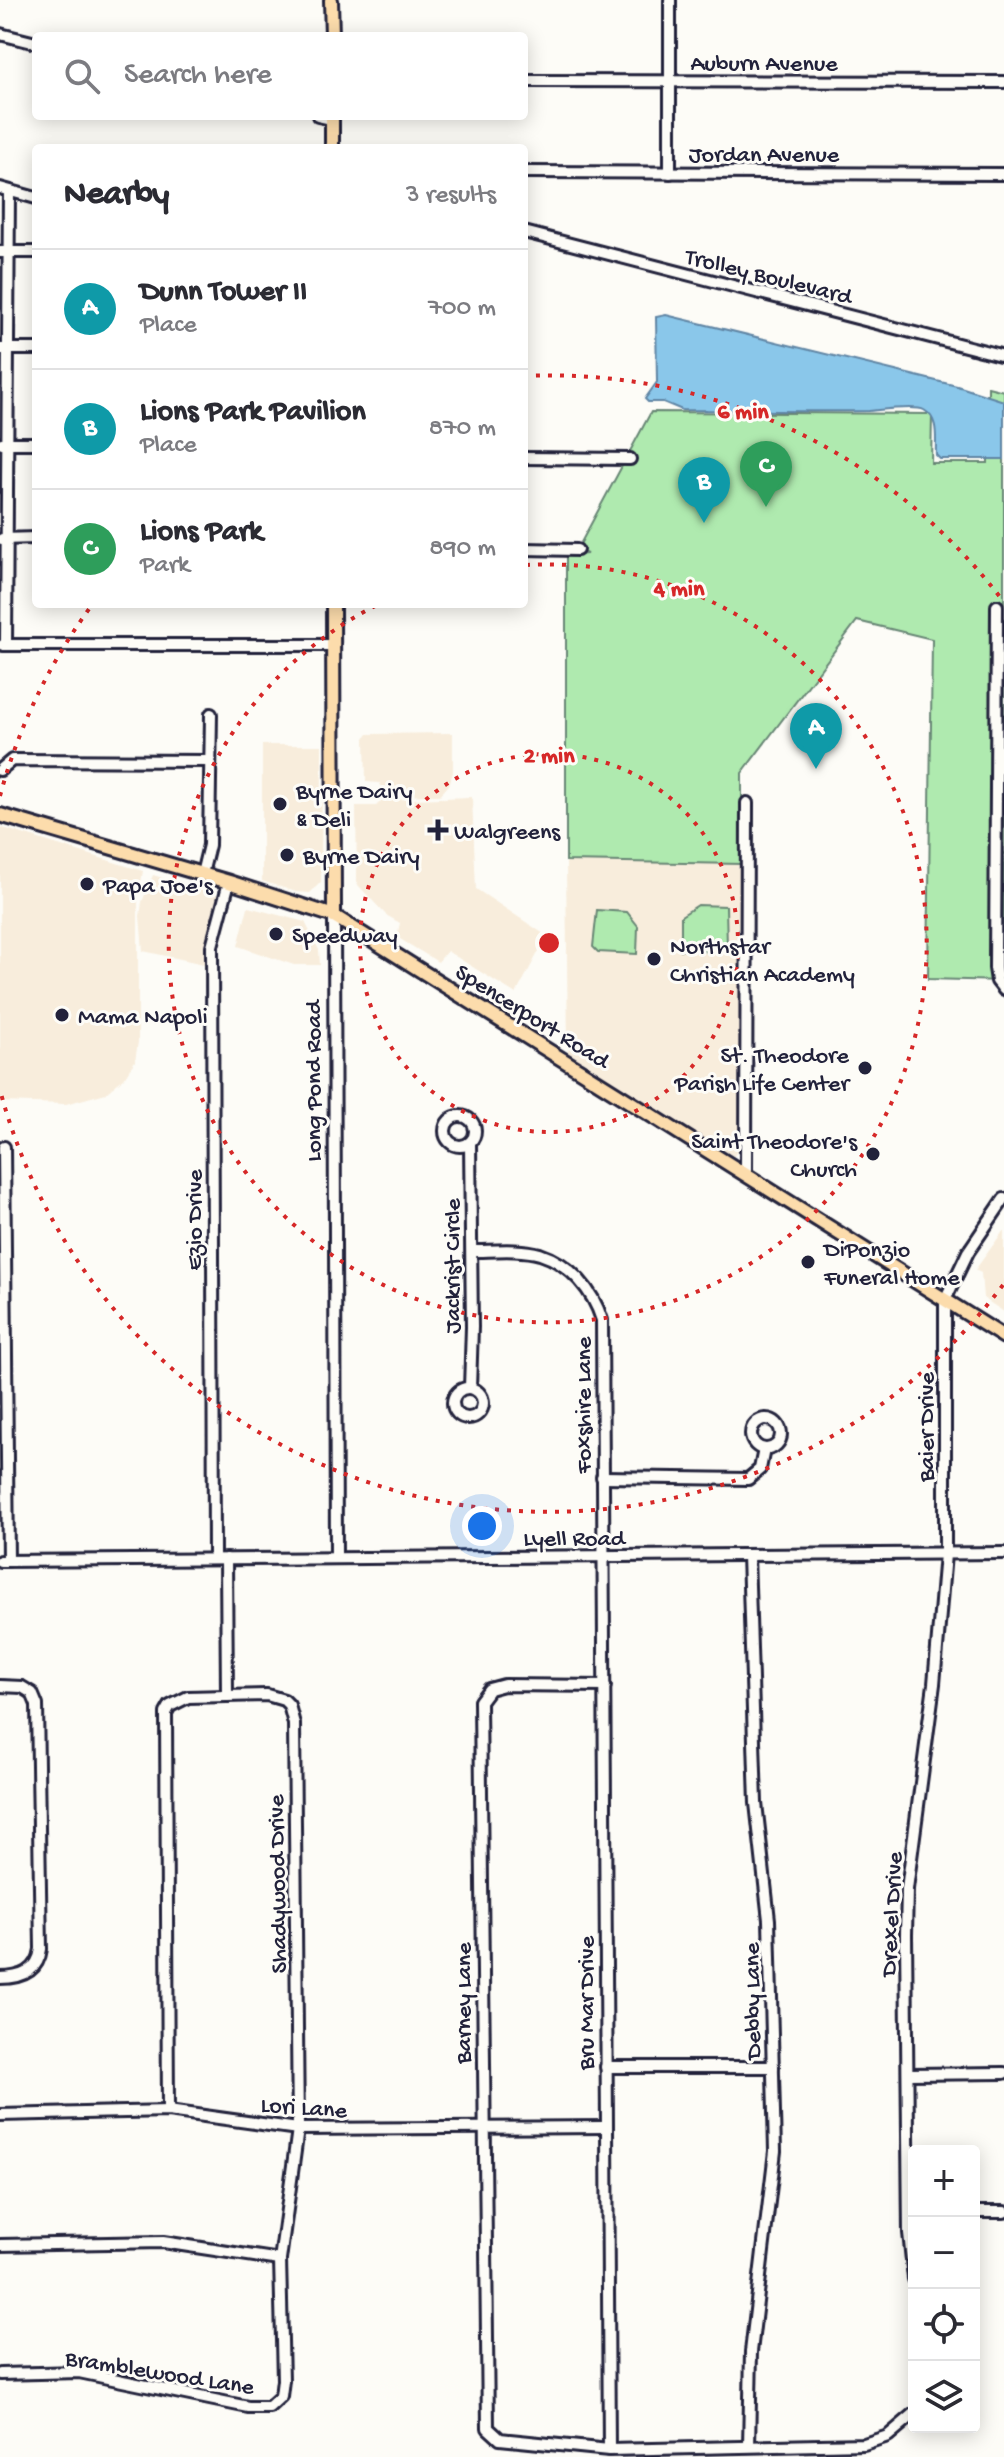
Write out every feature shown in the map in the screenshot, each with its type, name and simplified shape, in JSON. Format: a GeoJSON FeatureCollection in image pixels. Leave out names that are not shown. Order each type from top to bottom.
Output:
{"type":"FeatureCollection","features":[{"type":"Feature","properties":{"kind":"main road"},"geometry":{"type":"LineString","coordinates":[[331,0],[332,32]]}},
{"type":"Feature","properties":{"kind":"main road"},"geometry":{"type":"LineString","coordinates":[[332,120],[332,144]]}},
{"type":"Feature","properties":{"kind":"main road","name":"Long Pond Road"},"geometry":{"type":"LineString","coordinates":[[333,608],[334,916]]}},
{"type":"Feature","properties":{"kind":"main road","name":"Spencerport Road"},"geometry":{"type":"LineString","coordinates":[[0,815],[334,916],[1004,1337]]}},
{"type":"Feature","properties":{"kind":"street"},"geometry":{"type":"LineString","coordinates":[[670,0],[670,173]]}},
{"type":"Feature","properties":{"kind":"street"},"geometry":{"type":"LineString","coordinates":[[0,34],[32,42]]}},
{"type":"Feature","properties":{"kind":"street","name":"Auburn Avenue"},"geometry":{"type":"LineString","coordinates":[[528,81],[1004,82]]}},
{"type":"Feature","properties":{"kind":"street","name":"Jordan Avenue"},"geometry":{"type":"LineString","coordinates":[[528,172],[1004,174]]}},
{"type":"Feature","properties":{"kind":"street"},"geometry":{"type":"LineString","coordinates":[[32,197],[5,190],[3,645],[333,645]]}},
{"type":"Feature","properties":{"kind":"street","name":"Trolley Boulevard"},"geometry":{"type":"LineString","coordinates":[[528,233],[1004,356]]}},
{"type":"Feature","properties":{"kind":"street"},"geometry":{"type":"LineString","coordinates":[[4,252],[32,252]]}},
{"type":"Feature","properties":{"kind":"street"},"geometry":{"type":"LineString","coordinates":[[4,349],[32,349]]}},
{"type":"Feature","properties":{"kind":"street"},"geometry":{"type":"LineString","coordinates":[[3,443],[32,443]]}},
{"type":"Feature","properties":{"kind":"street"},"geometry":{"type":"LineString","coordinates":[[528,458],[630,459]]}},
{"type":"Feature","properties":{"kind":"street"},"geometry":{"type":"LineString","coordinates":[[3,538],[32,538]]}},
{"type":"Feature","properties":{"kind":"street"},"geometry":{"type":"LineString","coordinates":[[528,549],[577,550]]}},
{"type":"Feature","properties":{"kind":"street"},"geometry":{"type":"LineString","coordinates":[[997,606],[995,968],[997,981],[1004,990]]}},
{"type":"Feature","properties":{"kind":"street"},"geometry":{"type":"LineString","coordinates":[[202,874],[209,845],[211,714]]}},
{"type":"Feature","properties":{"kind":"street"},"geometry":{"type":"LineString","coordinates":[[0,770],[12,760],[209,761]]}},
{"type":"Feature","properties":{"kind":"street"},"geometry":{"type":"LineString","coordinates":[[746,1175],[747,803]]}},
{"type":"Feature","properties":{"kind":"street","name":"Ezio Drive"},"geometry":{"type":"LineString","coordinates":[[214,1559],[212,946],[229,882]]}},
{"type":"Feature","properties":{"kind":"street","name":"Long Pond Road"},"geometry":{"type":"LineString","coordinates":[[334,916],[336,1558]]}},
{"type":"Feature","properties":{"kind":"street","name":"Jackrist Circle"},"geometry":{"type":"LineString","coordinates":[[470,1143],[470,1388]]}},
{"type":"Feature","properties":{"kind":"street"},"geometry":{"type":"LineString","coordinates":[[4,1147],[4,1561]]}},
{"type":"Feature","properties":{"kind":"street"},"geometry":{"type":"LineString","coordinates":[[945,1300],[955,1273],[968,1252],[1000,1217],[1004,1199]]}},
{"type":"Feature","properties":{"kind":"street","name":"Foxshire Lane"},"geometry":{"type":"LineString","coordinates":[[472,1251],[541,1254],[566,1269],[590,1292],[597,1306],[603,1334],[602,1556]]}},
{"type":"Feature","properties":{"kind":"street","name":"Baier Drive"},"geometry":{"type":"LineString","coordinates":[[945,1300],[945,1554]]}},
{"type":"Feature","properties":{"kind":"street"},"geometry":{"type":"LineString","coordinates":[[602,1477],[748,1479],[760,1469],[764,1449]]}},
{"type":"Feature","properties":{"kind":"street","name":"Lyell Road"},"geometry":{"type":"LineString","coordinates":[[4,1561],[1004,1553]]}},
{"type":"Feature","properties":{"kind":"street","name":"Drexel Drive"},"geometry":{"type":"LineString","coordinates":[[910,2145],[906,2038],[907,1889],[934,1684],[945,1554]]}},
{"type":"Feature","properties":{"kind":"street","name":"Debby Lane"},"geometry":{"type":"LineString","coordinates":[[748,1555],[756,1803],[769,1920],[775,2151],[751,2352],[749,2446]]}},
{"type":"Feature","properties":{"kind":"street","name":"Bru Mar Drive"},"geometry":{"type":"LineString","coordinates":[[602,1556],[609,2450]]}},
{"type":"Feature","properties":{"kind":"street"},"geometry":{"type":"LineString","coordinates":[[226,1559],[227,1696]]}},
{"type":"Feature","properties":{"kind":"street","name":"Barney Lane"},"geometry":{"type":"LineString","coordinates":[[605,1686],[504,1685],[489,1689],[480,1701],[487,2419],[493,2435],[509,2441],[609,2450]]}},
{"type":"Feature","properties":{"kind":"street"},"geometry":{"type":"LineString","coordinates":[[0,1686],[22,1687],[32,1693],[37,1705],[41,1949],[40,1960],[25,1974],[0,1978]]}},
{"type":"Feature","properties":{"kind":"street","name":"Shadywood Drive"},"geometry":{"type":"LineString","coordinates":[[168,2111],[166,1713],[179,1699],[277,1697],[284,1700],[293,1712],[298,2129]]}},
{"type":"Feature","properties":{"kind":"street"},"geometry":{"type":"LineString","coordinates":[[606,2067],[773,2067]]}},
{"type":"Feature","properties":{"kind":"street"},"geometry":{"type":"LineString","coordinates":[[909,2074],[1004,2073]]}},
{"type":"Feature","properties":{"kind":"street","name":"Lori Lane"},"geometry":{"type":"LineString","coordinates":[[0,2115],[168,2111],[298,2129],[606,2127]]}},
{"type":"Feature","properties":{"kind":"street","name":"Bramblewood Lane"},"geometry":{"type":"LineString","coordinates":[[0,2374],[79,2372],[248,2407],[269,2407],[276,2403],[283,2389],[280,2260],[298,2129]]}},
{"type":"Feature","properties":{"kind":"street"},"geometry":{"type":"LineString","coordinates":[[980,2212],[1004,2212]]}},
{"type":"Feature","properties":{"kind":"street"},"geometry":{"type":"LineString","coordinates":[[0,2245],[163,2242],[280,2260]]}},
{"type":"Feature","properties":{"kind":"street"},"geometry":{"type":"LineString","coordinates":[[609,2450],[864,2444],[888,2436],[908,2419]]}},
{"type":"Feature","properties":{"kind":"shaded area"},"geometry":{"type":"Polygon","coordinates":[[[453,733],[453,772],[449,785],[440,795],[381,796],[380,783],[366,782],[365,738],[368,734],[453,733]]]}},
{"type":"Feature","properties":{"kind":"shaded area"},"geometry":{"type":"Polygon","coordinates":[[[262,745],[322,745],[321,882],[310,893],[296,892],[262,881],[262,745]]]}},
{"type":"Feature","properties":{"kind":"shaded area"},"geometry":{"type":"Polygon","coordinates":[[[472,797],[476,889],[547,936],[516,994],[447,951],[438,962],[400,939],[400,923],[386,915],[357,884],[356,806],[376,806],[382,800],[472,797]]]}},
{"type":"Feature","properties":{"kind":"shaded area"},"geometry":{"type":"Polygon","coordinates":[[[0,827],[143,871],[138,899],[138,1042],[135,1061],[124,1078],[106,1093],[66,1104],[0,1102],[0,827]]]}},
{"type":"Feature","properties":{"kind":"shaded area","name":"Northstar Christian Academy"},"geometry":{"type":"Polygon","coordinates":[[[566,861],[742,864],[740,1147],[734,1156],[568,1054],[566,861]]]}},
{"type":"Feature","properties":{"kind":"shaded area"},"geometry":{"type":"Polygon","coordinates":[[[153,875],[219,895],[204,964],[143,951],[140,916],[153,875]]]}},
{"type":"Feature","properties":{"kind":"shaded area"},"geometry":{"type":"Polygon","coordinates":[[[248,907],[305,922],[319,950],[320,965],[294,965],[238,946],[248,907]]]}},
{"type":"Feature","properties":{"kind":"shaded area"},"geometry":{"type":"Polygon","coordinates":[[[1004,1230],[1004,1312],[983,1298],[981,1273],[975,1270],[1004,1230]]]}},
{"type":"Feature","properties":{"kind":"green space"},"geometry":{"type":"Polygon","coordinates":[[[988,387],[1004,391],[1004,981],[928,979],[932,639],[857,621],[742,773],[742,864],[566,861],[566,556],[587,554],[577,550],[651,412],[932,414],[931,463],[988,463],[988,387]]]}},
{"type":"Feature","properties":{"kind":"green space"},"geometry":{"type":"Polygon","coordinates":[[[698,905],[726,906],[727,948],[720,952],[681,950],[681,916],[698,905]]]}},
{"type":"Feature","properties":{"kind":"green space"},"geometry":{"type":"Polygon","coordinates":[[[597,910],[627,912],[638,926],[637,954],[598,952],[593,947],[597,910]]]}},
{"type":"Feature","properties":{"kind":"water"},"geometry":{"type":"Polygon","coordinates":[[[666,315],[957,386],[1004,401],[1004,459],[940,459],[936,455],[936,430],[932,419],[920,409],[682,410],[663,402],[648,402],[645,399],[657,382],[656,317],[666,315]]]}},
{"type":"Feature","properties":{"kind":"place","name":"Lions Park"},"geometry":{"type":"Point","coordinates":[766,507]}},
{"type":"Feature","properties":{"kind":"place","name":"Lions Park Pavilion"},"geometry":{"type":"Point","coordinates":[704,523]}},
{"type":"Feature","properties":{"kind":"place","name":"Dunn Tower II"},"geometry":{"type":"Point","coordinates":[816,769]}},
{"type":"Feature","properties":{"kind":"place","name":"Byrne Dairy & Deli"},"geometry":{"type":"Point","coordinates":[280,804]}},
{"type":"Feature","properties":{"kind":"place","name":"Walgreens"},"geometry":{"type":"Point","coordinates":[438,830]}},
{"type":"Feature","properties":{"kind":"place","name":"Byrne Dairy"},"geometry":{"type":"Point","coordinates":[287,855]}},
{"type":"Feature","properties":{"kind":"place","name":"Papa Joe's"},"geometry":{"type":"Point","coordinates":[87,884]}},
{"type":"Feature","properties":{"kind":"place","name":"Speedway"},"geometry":{"type":"Point","coordinates":[276,934]}},
{"type":"Feature","properties":{"kind":"place","name":"Northstar Christian Academy"},"geometry":{"type":"Point","coordinates":[654,959]}},
{"type":"Feature","properties":{"kind":"place","name":"Mama Napoli"},"geometry":{"type":"Point","coordinates":[62,1015]}},
{"type":"Feature","properties":{"kind":"place","name":"St. Theodore Parish Life Center"},"geometry":{"type":"Point","coordinates":[865,1068]}},
{"type":"Feature","properties":{"kind":"place","name":"Saint Theodore's Church"},"geometry":{"type":"Point","coordinates":[873,1154]}},
{"type":"Feature","properties":{"kind":"place","name":"DiPonzio Funeral Home"},"geometry":{"type":"Point","coordinates":[808,1262]}}]}
